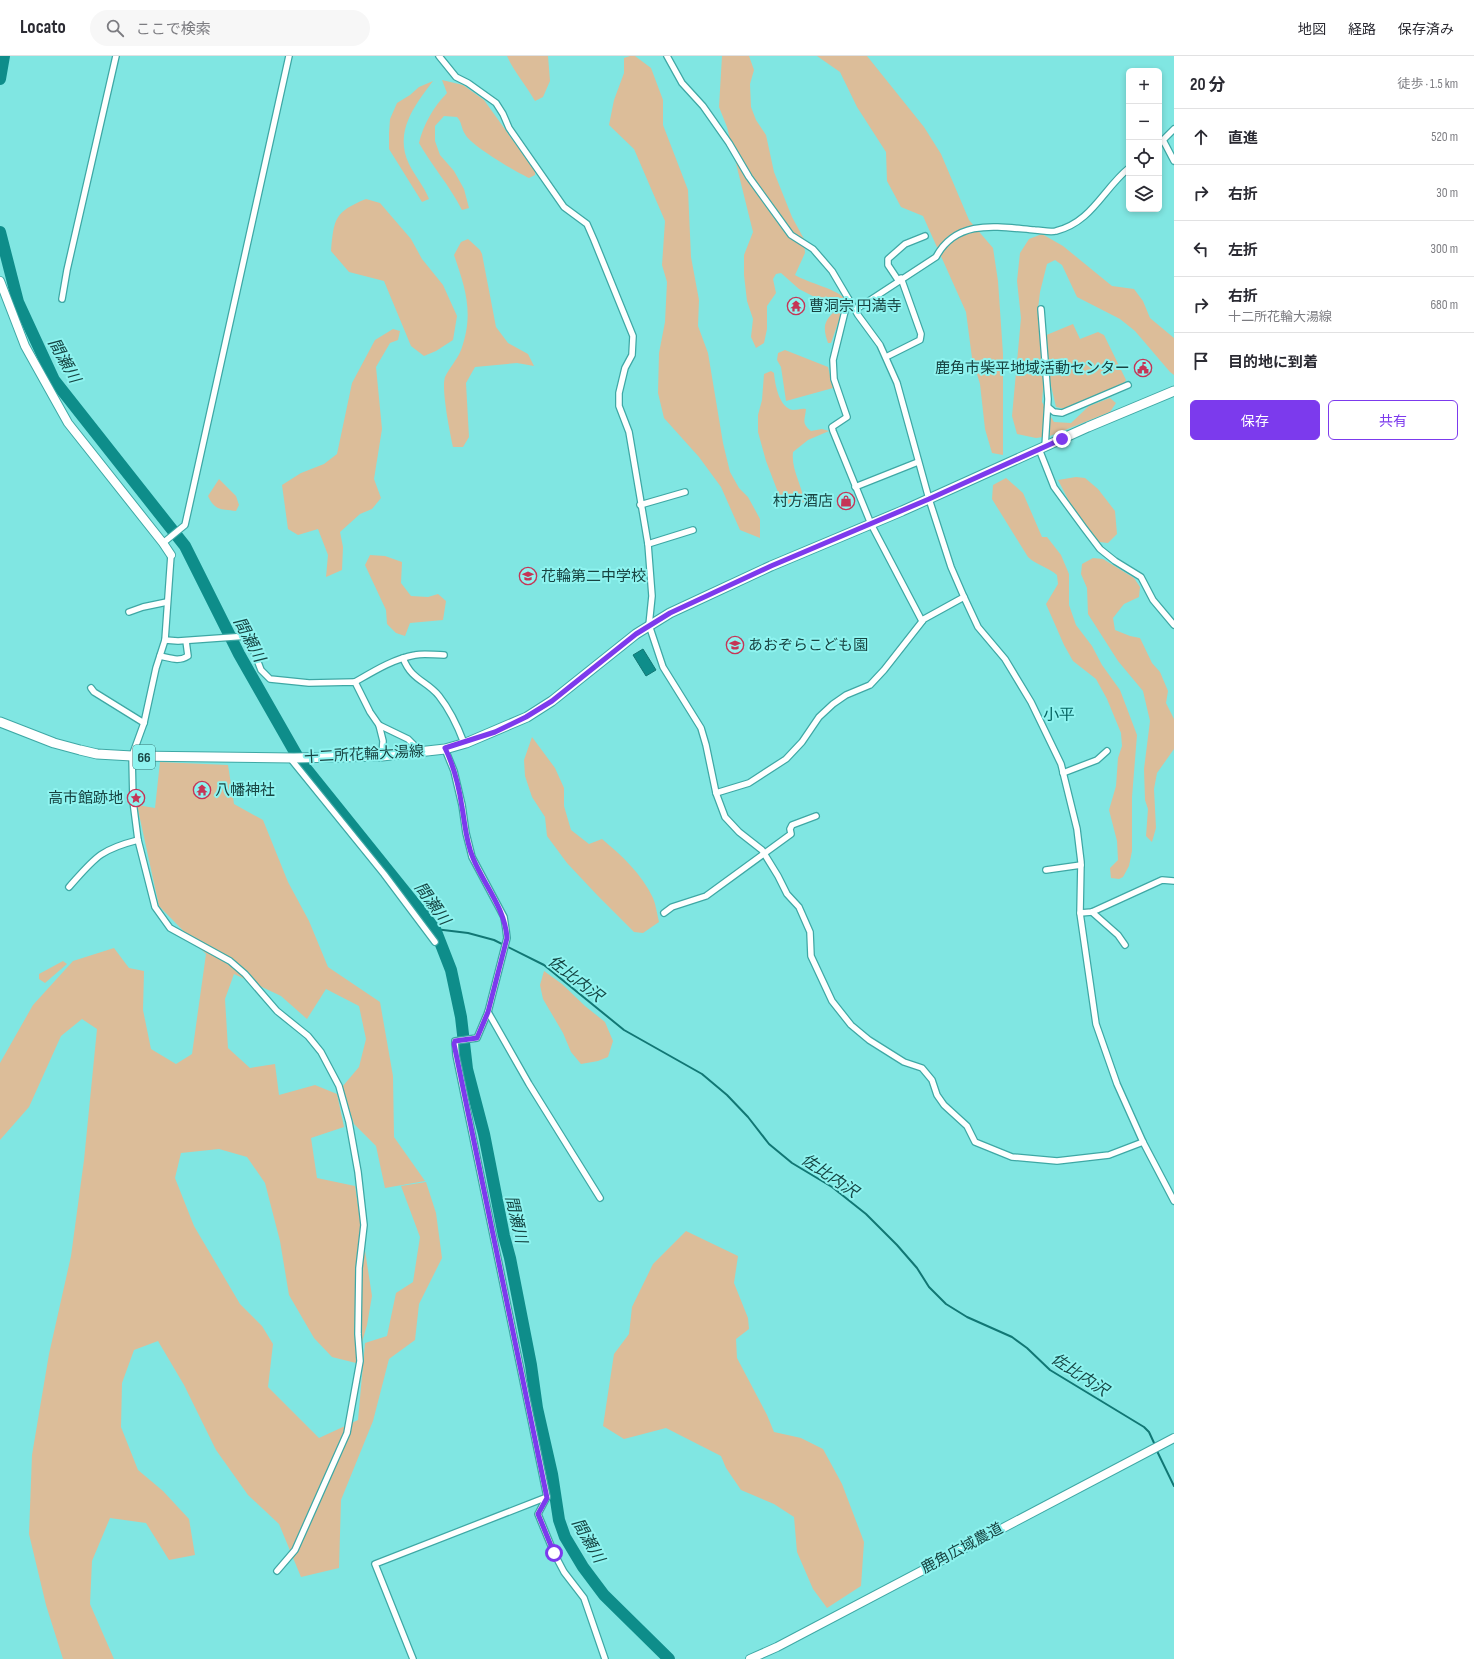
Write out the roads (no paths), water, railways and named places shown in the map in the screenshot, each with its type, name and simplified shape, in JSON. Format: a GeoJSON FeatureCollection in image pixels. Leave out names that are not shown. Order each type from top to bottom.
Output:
{"type":"FeatureCollection","features":[{"type":"Feature","properties":{"kind":"main road","name":"十二所花輪大湯線"},"geometry":{"type":"LineString","coordinates":[[0,722],[54,743],[80,750],[97,754],[132,756],[292,758],[323,756],[382,756],[421,752],[464,743],[526,717],[552,701],[584,674],[649,625],[670,613],[771,566],[929,499],[1174,391]]}},
{"type":"Feature","properties":{"kind":"street"},"geometry":{"type":"LineString","coordinates":[[62,299],[66,270],[116,56]]}},
{"type":"Feature","properties":{"kind":"street"},"geometry":{"type":"LineString","coordinates":[[165,541],[186,525],[289,56]]}},
{"type":"Feature","properties":{"kind":"street"},"geometry":{"type":"LineString","coordinates":[[439,56],[456,77],[468,83],[496,103],[509,128],[564,207],[587,224],[594,240],[633,336],[632,355],[625,368],[619,406],[629,432],[640,505],[648,544],[652,596],[649,625],[663,667],[700,728],[706,745],[716,793],[725,817],[739,832],[764,854],[787,894],[799,907],[810,932],[811,956],[832,1001],[851,1024],[870,1040],[904,1062],[922,1068],[932,1080],[937,1095],[944,1105],[967,1126],[975,1142],[1012,1157],[1057,1160],[1109,1155],[1143,1142]]}},
{"type":"Feature","properties":{"kind":"street"},"geometry":{"type":"LineString","coordinates":[[667,56],[682,83],[703,106],[729,143],[749,178],[791,235],[813,249],[832,270],[848,299],[880,345],[886,357],[897,383],[918,462],[951,567],[978,627],[1005,659],[1031,702],[1061,764],[1077,829],[1081,865],[1080,913],[1096,1024],[1117,1084],[1143,1142],[1174,1201]]}},
{"type":"Feature","properties":{"kind":"street"},"geometry":{"type":"LineString","coordinates":[[1162,141],[1174,129]]}},
{"type":"Feature","properties":{"kind":"street"},"geometry":{"type":"LineString","coordinates":[[1162,143],[1174,161]]}},
{"type":"Feature","properties":{"kind":"street"},"geometry":{"type":"LineString","coordinates":[[855,310],[899,279],[936,256],[948,240],[964,232],[990,225],[1055,232],[1082,220],[1126,171]]}},
{"type":"Feature","properties":{"kind":"street"},"geometry":{"type":"LineString","coordinates":[[886,357],[920,340],[921,334],[899,279],[888,265],[888,259],[905,244],[925,236]]}},
{"type":"Feature","properties":{"kind":"street"},"geometry":{"type":"LineString","coordinates":[[0,281],[25,346],[68,423],[165,541],[170,555],[166,602],[165,640],[144,723],[132,756],[133,801],[138,840],[155,908],[170,928],[230,961],[245,974],[277,1011],[308,1036],[321,1052],[339,1086],[350,1122],[364,1225],[359,1268],[358,1334],[360,1361],[347,1433],[296,1550],[277,1571]]}},
{"type":"Feature","properties":{"kind":"street"},"geometry":{"type":"LineString","coordinates":[[848,299],[838,333],[833,360],[834,379],[847,416],[832,427],[871,524],[922,621]]}},
{"type":"Feature","properties":{"kind":"street"},"geometry":{"type":"LineString","coordinates":[[1040,309],[1048,407],[1042,448],[1054,487],[1100,549],[1115,561],[1140,577],[1153,600],[1174,625]]}},
{"type":"Feature","properties":{"kind":"street"},"geometry":{"type":"LineString","coordinates":[[1048,407],[1054,412],[1062,413],[1128,386]]}},
{"type":"Feature","properties":{"kind":"street"},"geometry":{"type":"LineString","coordinates":[[855,487],[918,462]]}},
{"type":"Feature","properties":{"kind":"street"},"geometry":{"type":"LineString","coordinates":[[640,505],[684,492]]}},
{"type":"Feature","properties":{"kind":"street"},"geometry":{"type":"LineString","coordinates":[[648,544],[693,530]]}},
{"type":"Feature","properties":{"kind":"street"},"geometry":{"type":"LineString","coordinates":[[716,793],[749,783],[786,759],[802,742],[820,717],[833,704],[846,695],[870,685],[884,670],[922,621],[964,596]]}},
{"type":"Feature","properties":{"kind":"street"},"geometry":{"type":"LineString","coordinates":[[129,612],[166,602]]}},
{"type":"Feature","properties":{"kind":"street"},"geometry":{"type":"LineString","coordinates":[[165,640],[186,641],[248,636],[261,670],[270,679],[309,683],[355,682],[378,668],[404,658],[416,655],[444,655]]}},
{"type":"Feature","properties":{"kind":"street"},"geometry":{"type":"LineString","coordinates":[[160,656],[178,660],[188,656],[186,641]]}},
{"type":"Feature","properties":{"kind":"street"},"geometry":{"type":"LineString","coordinates":[[404,658],[408,669],[420,682],[438,695],[449,712],[464,743]]}},
{"type":"Feature","properties":{"kind":"street"},"geometry":{"type":"LineString","coordinates":[[355,682],[370,712],[379,725],[383,741],[382,756]]}},
{"type":"Feature","properties":{"kind":"street"},"geometry":{"type":"LineString","coordinates":[[91,688],[94,692],[144,723]]}},
{"type":"Feature","properties":{"kind":"street"},"geometry":{"type":"LineString","coordinates":[[379,725],[408,739],[421,752]]}},
{"type":"Feature","properties":{"kind":"street"},"geometry":{"type":"LineString","coordinates":[[445,748],[454,771],[472,857],[504,917],[507,938],[488,1012],[477,1038],[455,1041],[457,1063],[547,1498],[538,1514],[554,1553],[564,1572],[584,1598],[605,1659]]}},
{"type":"Feature","properties":{"kind":"street"},"geometry":{"type":"LineString","coordinates":[[1063,773],[1097,760],[1107,751]]}},
{"type":"Feature","properties":{"kind":"street"},"geometry":{"type":"LineString","coordinates":[[292,758],[384,874],[435,942]]}},
{"type":"Feature","properties":{"kind":"street"},"geometry":{"type":"LineString","coordinates":[[664,913],[672,907],[692,899],[706,896],[791,834],[790,828],[792,825],[816,816]]}},
{"type":"Feature","properties":{"kind":"street"},"geometry":{"type":"LineString","coordinates":[[68,887],[87,864],[100,854],[114,846],[138,840]]}},
{"type":"Feature","properties":{"kind":"street"},"geometry":{"type":"LineString","coordinates":[[1046,870],[1081,865]]}},
{"type":"Feature","properties":{"kind":"street"},"geometry":{"type":"LineString","coordinates":[[1080,913],[1092,912],[1162,880],[1174,881]]}},
{"type":"Feature","properties":{"kind":"street"},"geometry":{"type":"LineString","coordinates":[[1092,912],[1118,935],[1125,946]]}},
{"type":"Feature","properties":{"kind":"street"},"geometry":{"type":"LineString","coordinates":[[488,1012],[529,1084],[600,1198]]}},
{"type":"Feature","properties":{"kind":"street","name":"鹿角広域農道"},"geometry":{"type":"LineString","coordinates":[[750,1659],[1136,1456],[1174,1438]]}},
{"type":"Feature","properties":{"kind":"street"},"geometry":{"type":"LineString","coordinates":[[413,1659],[375,1564],[547,1498]]}},
{"type":"Feature","properties":{"kind":"waterway","name":"間瀬川"},"geometry":{"type":"LineString","coordinates":[[0,79],[4,56]]}},
{"type":"Feature","properties":{"kind":"waterway","name":"間瀬川"},"geometry":{"type":"LineString","coordinates":[[0,232],[18,302],[54,380],[185,546],[239,654],[300,761],[435,929],[451,970],[461,1017],[467,1069],[484,1134],[504,1236],[510,1258],[531,1365],[537,1408],[552,1474],[559,1520],[565,1537],[583,1567],[604,1595],[669,1659]]}},
{"type":"Feature","properties":{"kind":"waterway","name":"佐比内沢"},"geometry":{"type":"LineString","coordinates":[[435,929],[468,933],[494,940],[544,965],[624,1030],[702,1074],[727,1095],[748,1117],[769,1144],[792,1163],[832,1187],[866,1214],[897,1245],[917,1268],[929,1287],[946,1304],[967,1317],[1012,1337],[1027,1348],[1050,1370],[1144,1427],[1149,1432],[1155,1445]]}},
{"type":"Feature","properties":{"kind":"waterway","name":"佐比内沢"},"geometry":{"type":"LineString","coordinates":[[1156,1449],[1174,1486]]}},
{"type":"Feature","properties":{"kind":"place","name":"曹洞宗 円満寺"},"geometry":{"type":"Point","coordinates":[796,306]}},
{"type":"Feature","properties":{"kind":"place","name":"鹿角市柴平地域活動センター"},"geometry":{"type":"Point","coordinates":[1143,368]}},
{"type":"Feature","properties":{"kind":"place","name":"村方酒店"},"geometry":{"type":"Point","coordinates":[846,501]}},
{"type":"Feature","properties":{"kind":"place","name":"花輪第二中学校"},"geometry":{"type":"Point","coordinates":[528,576]}},
{"type":"Feature","properties":{"kind":"place","name":"あおぞらこども園"},"geometry":{"type":"Point","coordinates":[735,645]}},
{"type":"Feature","properties":{"kind":"place","name":"八幡神社"},"geometry":{"type":"Point","coordinates":[202,790]}},
{"type":"Feature","properties":{"kind":"place","name":"高市館跡地"},"geometry":{"type":"Point","coordinates":[136,798]}},
{"type":"Feature","properties":{"kind":"district","name":"小平"},"geometry":{"type":"Point","coordinates":[1059,714]}}]}
